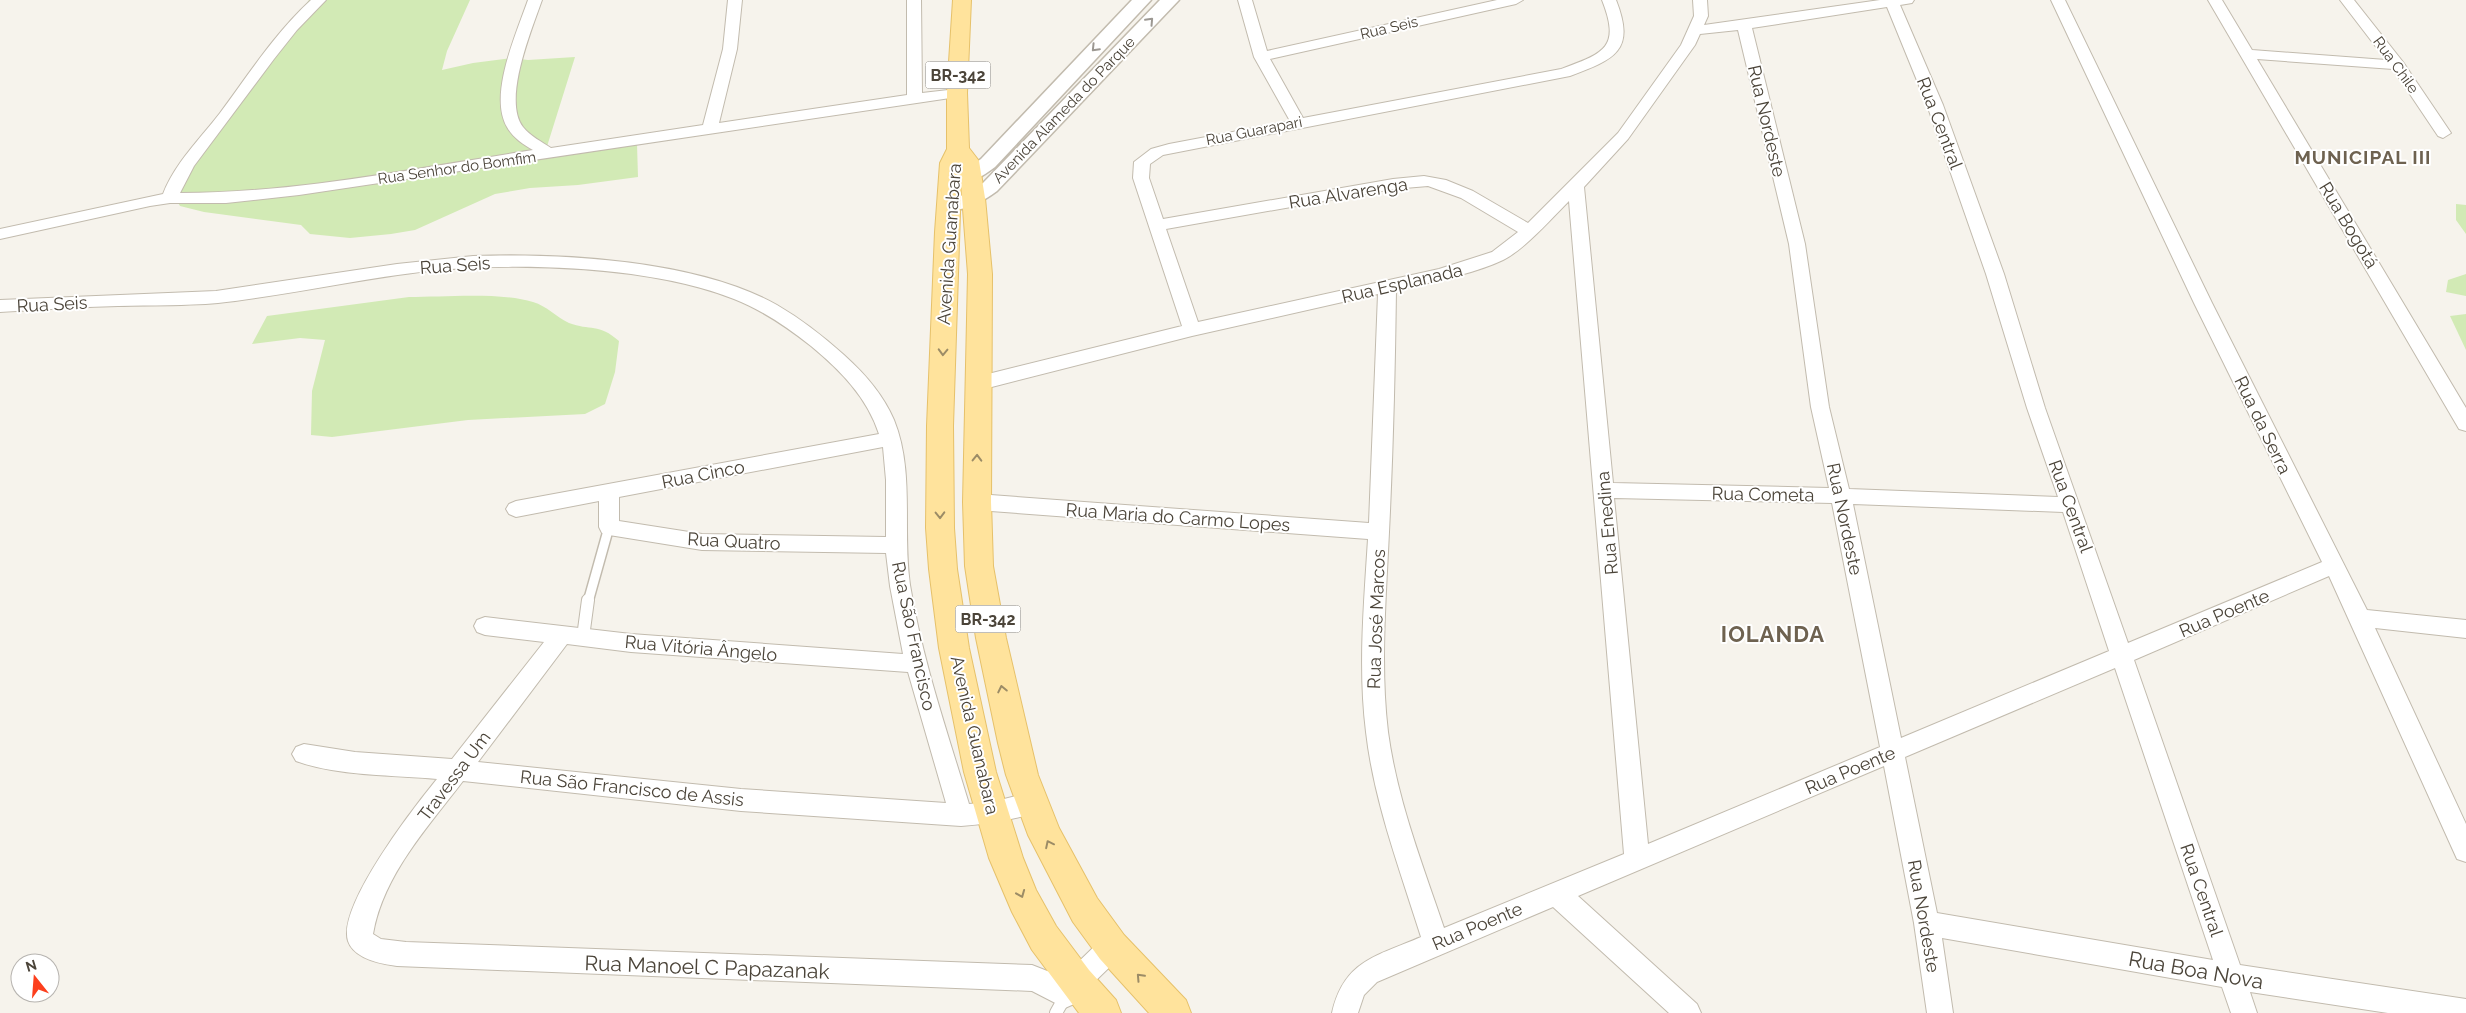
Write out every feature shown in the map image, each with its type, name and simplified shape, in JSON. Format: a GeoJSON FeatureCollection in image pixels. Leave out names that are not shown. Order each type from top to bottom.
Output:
{"type":"FeatureCollection","features":[{"type":"Feature","properties":{"kind":"main road","name":"BR-342"},"geometry":{"type":"LineString","coordinates":[[957,93],[962,0]]}},
{"type":"Feature","properties":{"kind":"main road","name":"Avenida Guanabara"},"geometry":{"type":"LineString","coordinates":[[957,93],[958,149],[951,163],[961,190],[980,274],[977,502],[979,566],[1014,743],[1032,803],[1061,868],[1085,910],[1112,947],[1174,1013]]}},
{"type":"Feature","properties":{"kind":"main road","name":"Avenida Guanabara"},"geometry":{"type":"LineString","coordinates":[[961,190],[940,426],[941,537],[954,648],[970,729],[992,813],[1024,901],[1044,938],[1066,997],[1103,1013]]}},
{"type":"Feature","properties":{"kind":"street"},"geometry":{"type":"LineString","coordinates":[[170,198],[173,189],[190,163],[273,51],[290,29],[319,0]]}},
{"type":"Feature","properties":{"kind":"street"},"geometry":{"type":"LineString","coordinates":[[535,0],[512,81],[508,102],[514,126],[520,135],[551,154]]}},
{"type":"Feature","properties":{"kind":"street"},"geometry":{"type":"LineString","coordinates":[[710,127],[730,48],[735,0]]}},
{"type":"Feature","properties":{"kind":"street"},"geometry":{"type":"LineString","coordinates":[[914,0],[914,98]]}},
{"type":"Feature","properties":{"kind":"street","name":"Avenida Alameda do Parque"},"geometry":{"type":"LineString","coordinates":[[961,190],[1142,0]]}},
{"type":"Feature","properties":{"kind":"street","name":"Avenida Alameda do Parque"},"geometry":{"type":"LineString","coordinates":[[961,190],[982,194],[1004,174],[1170,0]]}},
{"type":"Feature","properties":{"kind":"street"},"geometry":{"type":"LineString","coordinates":[[1245,0],[1262,57],[1298,122]]}},
{"type":"Feature","properties":{"kind":"street","name":"Rua Seis"},"geometry":{"type":"LineString","coordinates":[[1262,57],[1516,0]]}},
{"type":"Feature","properties":{"kind":"street","name":"Rua Guarapari"},"geometry":{"type":"LineString","coordinates":[[1192,330],[1141,178],[1142,162],[1150,156],[1175,147],[1298,122],[1543,78],[1586,64],[1613,47],[1618,37],[1618,26],[1609,0]]}},
{"type":"Feature","properties":{"kind":"street","name":"Rua Esplanada"},"geometry":{"type":"LineString","coordinates":[[980,384],[1192,330],[1387,287],[1484,262],[1504,252],[1576,186],[1623,136],[1696,30],[1701,16],[1700,0]]}},
{"type":"Feature","properties":{"kind":"street","name":"Rua da Serra"},"geometry":{"type":"LineString","coordinates":[[2058,0],[2332,566],[2360,618],[2466,851]]}},
{"type":"Feature","properties":{"kind":"street","name":"Rua Bogotá"},"geometry":{"type":"LineString","coordinates":[[2215,0],[2401,311],[2466,424]]}},
{"type":"Feature","properties":{"kind":"street","name":"Rua Chile"},"geometry":{"type":"LineString","coordinates":[[2347,0],[2398,65],[2443,132]]}},
{"type":"Feature","properties":{"kind":"street"},"geometry":{"type":"LineString","coordinates":[[1696,30],[1744,25],[1900,1]]}},
{"type":"Feature","properties":{"kind":"street","name":"Rua Central"},"geometry":{"type":"LineString","coordinates":[[1900,1],[1995,274],[2036,408],[2100,588],[2244,1013]]}},
{"type":"Feature","properties":{"kind":"street","name":"Rua Nordeste"},"geometry":{"type":"LineString","coordinates":[[1744,25],[1796,244],[1820,407],[1840,496],[1927,923],[1940,1013]]}},
{"type":"Feature","properties":{"kind":"street"},"geometry":{"type":"LineString","coordinates":[[2246,54],[2398,65]]}},
{"type":"Feature","properties":{"kind":"street","name":"Rua Senhor do Bomfim"},"geometry":{"type":"LineString","coordinates":[[0,234],[170,198],[257,195],[551,154],[710,127],[957,93]]}},
{"type":"Feature","properties":{"kind":"street","name":"Rua Alvarenga"},"geometry":{"type":"LineString","coordinates":[[1157,225],[1393,184],[1427,181],[1442,184],[1460,192],[1529,231]]}},
{"type":"Feature","properties":{"kind":"street","name":"Rua Enedina"},"geometry":{"type":"LineString","coordinates":[[1576,186],[1637,860]]}},
{"type":"Feature","properties":{"kind":"street","name":"Rua Seis"},"geometry":{"type":"LineString","coordinates":[[0,306],[214,297],[458,263],[528,262],[658,272],[720,286],[780,314],[807,332],[849,370],[872,396]]}},
{"type":"Feature","properties":{"kind":"street","name":"Rua José Marcos"},"geometry":{"type":"LineString","coordinates":[[1387,287],[1386,374],[1373,633],[1374,702],[1380,750],[1403,842],[1436,943]]}},
{"type":"Feature","properties":{"kind":"street","name":"Rua São Francisco"},"geometry":{"type":"LineString","coordinates":[[872,396],[884,419],[894,460],[894,545],[900,587],[918,664],[961,815]]}},
{"type":"Feature","properties":{"kind":"street","name":"Rua Cinco"},"geometry":{"type":"LineString","coordinates":[[516,508],[890,439]]}},
{"type":"Feature","properties":{"kind":"street","name":"Rua Cometa"},"geometry":{"type":"LineString","coordinates":[[1604,490],[1840,496],[2071,505]]}},
{"type":"Feature","properties":{"kind":"street"},"geometry":{"type":"LineString","coordinates":[[609,491],[609,527]]}},
{"type":"Feature","properties":{"kind":"street","name":"Rua Maria do Carmo Lopes"},"geometry":{"type":"LineString","coordinates":[[977,502],[1379,532]]}},
{"type":"Feature","properties":{"kind":"street","name":"Rua Quatro"},"geometry":{"type":"LineString","coordinates":[[609,527],[702,542],[894,545]]}},
{"type":"Feature","properties":{"kind":"street","name":"Rua Poente"},"geometry":{"type":"LineString","coordinates":[[1345,1013],[1348,999],[1355,986],[1368,973],[2122,657],[2332,566]]}},
{"type":"Feature","properties":{"kind":"street"},"geometry":{"type":"LineString","coordinates":[[2360,618],[2466,629]]}},
{"type":"Feature","properties":{"kind":"street","name":"Rua Vitória Ângelo"},"geometry":{"type":"LineString","coordinates":[[485,626],[631,643],[918,664]]}},
{"type":"Feature","properties":{"kind":"street","name":"Travessa Um"},"geometry":{"type":"LineString","coordinates":[[360,927],[364,914],[390,865],[433,802],[572,636]]}},
{"type":"Feature","properties":{"kind":"street","name":"Rua São Francisco de Assis"},"geometry":{"type":"LineString","coordinates":[[304,754],[356,762],[459,770],[740,800],[961,815]]}},
{"type":"Feature","properties":{"kind":"street"},"geometry":{"type":"LineString","coordinates":[[961,815],[992,813],[1032,803]]}},
{"type":"Feature","properties":{"kind":"street"},"geometry":{"type":"LineString","coordinates":[[1556,893],[1688,1013]]}},
{"type":"Feature","properties":{"kind":"street","name":"Rua Boa Nova"},"geometry":{"type":"LineString","coordinates":[[1927,923],[2231,976],[2466,1012]]}},
{"type":"Feature","properties":{"kind":"street","name":"Rua Manoel C Papazanak"},"geometry":{"type":"LineString","coordinates":[[360,927],[360,939],[370,949],[392,954],[1032,978],[1054,987],[1066,997]]}},
{"type":"Feature","properties":{"kind":"street"},"geometry":{"type":"LineString","coordinates":[[1066,997],[1112,947]]}},
{"type":"Feature","properties":{"kind":"lane"},"geometry":{"type":"LineString","coordinates":[[572,636],[590,590],[609,527]]}},
{"type":"Feature","properties":{"kind":"green space"},"geometry":{"type":"Polygon","coordinates":[[[309,0],[470,0],[447,51],[442,70],[473,63],[511,58],[528,60],[575,57],[544,156],[637,144],[638,177],[578,185],[530,188],[495,194],[415,230],[350,238],[310,234],[301,225],[204,212],[180,206],[169,188],[309,0]]]}},
{"type":"Feature","properties":{"kind":"green space"},"geometry":{"type":"Polygon","coordinates":[[[2456,204],[2466,205],[2466,234],[2456,220],[2456,204]]]}},
{"type":"Feature","properties":{"kind":"green space"},"geometry":{"type":"Polygon","coordinates":[[[2466,274],[2466,296],[2446,292],[2448,280],[2466,274]]]}},
{"type":"Feature","properties":{"kind":"green space"},"geometry":{"type":"Polygon","coordinates":[[[489,296],[520,299],[538,304],[569,323],[600,330],[612,335],[619,341],[615,372],[605,404],[585,414],[468,420],[332,437],[311,435],[312,391],[325,340],[300,338],[252,344],[267,316],[409,297],[489,296]]]}},
{"type":"Feature","properties":{"kind":"green space"},"geometry":{"type":"Polygon","coordinates":[[[2466,314],[2466,350],[2450,316],[2466,314]]]}},
{"type":"Feature","properties":{"kind":"district","name":"MUNICIPAL III"},"geometry":{"type":"Point","coordinates":[2363,157]}},
{"type":"Feature","properties":{"kind":"district","name":"IOLANDA"},"geometry":{"type":"Point","coordinates":[1773,634]}}]}
